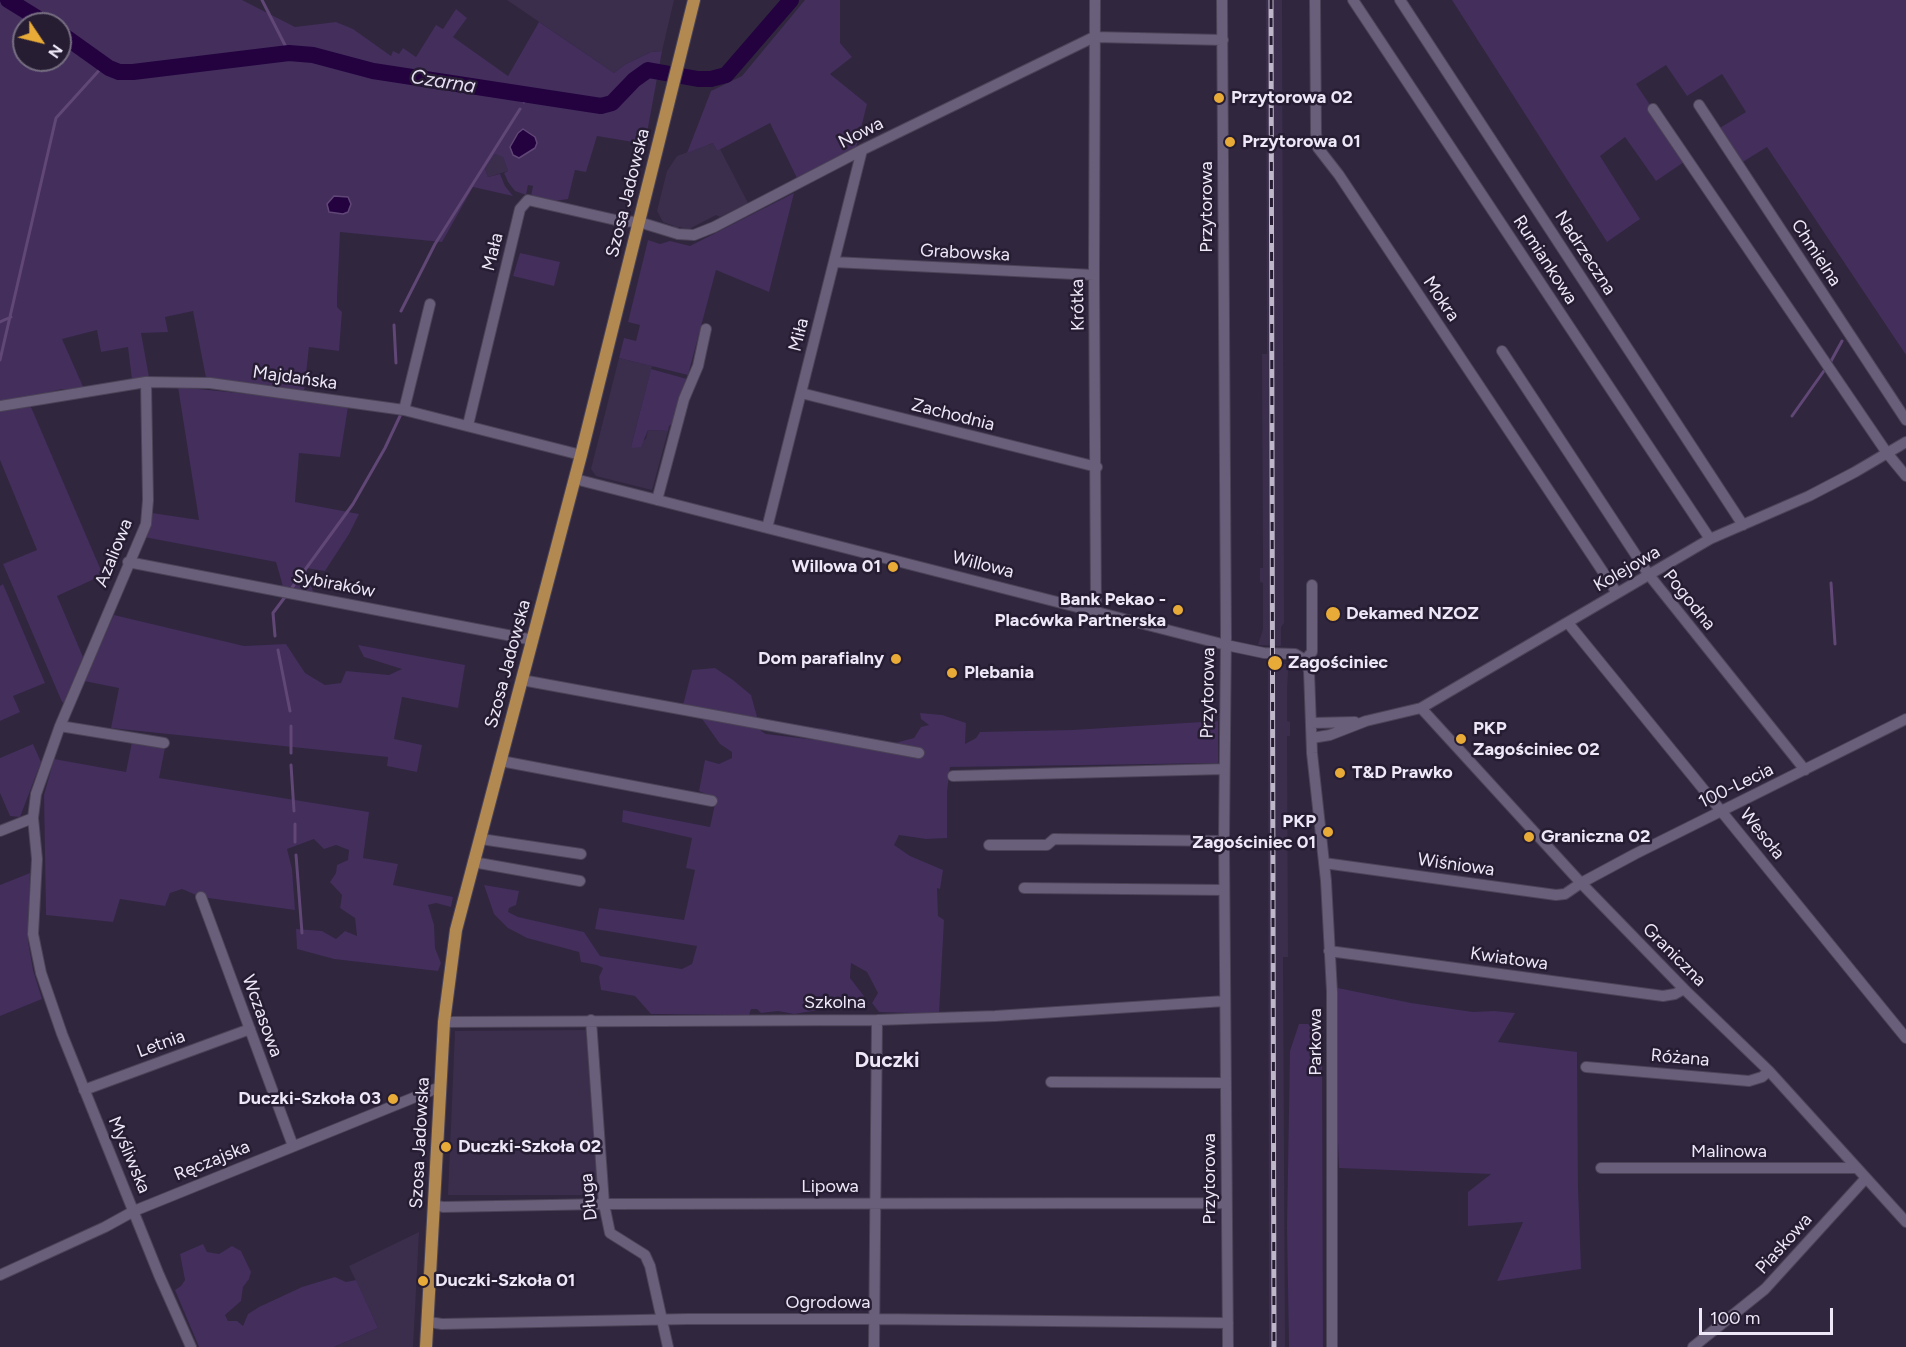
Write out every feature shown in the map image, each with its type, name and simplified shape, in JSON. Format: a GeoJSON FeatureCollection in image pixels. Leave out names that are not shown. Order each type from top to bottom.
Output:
{"type":"FeatureCollection","features":[{"type":"Feature","properties":{"kind":"main road","name":"Szosa Jadowska"},"geometry":{"type":"LineString","coordinates":[[426,1347],[444,1022],[456,930],[581,455],[694,0]]}},
{"type":"Feature","properties":{"kind":"street","name":"Krótka"},"geometry":{"type":"LineString","coordinates":[[1095,0],[1096,610]]}},
{"type":"Feature","properties":{"kind":"street","name":"Przytorowa"},"geometry":{"type":"LineString","coordinates":[[1222,0],[1226,645],[1224,890],[1228,1347]]}},
{"type":"Feature","properties":{"kind":"street","name":"Mokra"},"geometry":{"type":"LineString","coordinates":[[1315,0],[1318,148],[1346,185],[1617,593]]}},
{"type":"Feature","properties":{"kind":"street","name":"Rumiankowa"},"geometry":{"type":"LineString","coordinates":[[1353,0],[1710,539]]}},
{"type":"Feature","properties":{"kind":"street","name":"Nadrzeczna"},"geometry":{"type":"LineString","coordinates":[[1400,0],[1743,525]]}},
{"type":"Feature","properties":{"kind":"street"},"geometry":{"type":"LineString","coordinates":[[1094,37],[1223,40]]}},
{"type":"Feature","properties":{"kind":"street","name":"Nowa"},"geometry":{"type":"LineString","coordinates":[[639,222],[678,234],[698,234],[862,150],[1094,37]]}},
{"type":"Feature","properties":{"kind":"street","name":"Chmielna"},"geometry":{"type":"LineString","coordinates":[[1699,105],[1906,420]]}},
{"type":"Feature","properties":{"kind":"street"},"geometry":{"type":"LineString","coordinates":[[1653,109],[1887,453],[1906,476]]}},
{"type":"Feature","properties":{"kind":"street","name":"Miła"},"geometry":{"type":"LineString","coordinates":[[767,528],[862,150]]}},
{"type":"Feature","properties":{"kind":"street","name":"Mała"},"geometry":{"type":"LineString","coordinates":[[468,425],[520,209],[524,203],[531,200],[620,220],[639,222]]}},
{"type":"Feature","properties":{"kind":"street","name":"Grabowska"},"geometry":{"type":"LineString","coordinates":[[834,262],[1094,275]]}},
{"type":"Feature","properties":{"kind":"street"},"geometry":{"type":"LineString","coordinates":[[404,410],[430,304]]}},
{"type":"Feature","properties":{"kind":"street"},"geometry":{"type":"LineString","coordinates":[[657,500],[684,399],[698,366],[706,329]]}},
{"type":"Feature","properties":{"kind":"street","name":"Pogodna"},"geometry":{"type":"LineString","coordinates":[[1502,351],[1648,575],[1805,770]]}},
{"type":"Feature","properties":{"kind":"street","name":"Majdańska"},"geometry":{"type":"LineString","coordinates":[[0,406],[146,382],[210,383],[404,410],[581,455]]}},
{"type":"Feature","properties":{"kind":"street","name":"Azaliowa"},"geometry":{"type":"LineString","coordinates":[[41,973],[33,934],[37,859],[33,818],[36,794],[60,726],[146,524],[148,500],[146,382]]}},
{"type":"Feature","properties":{"kind":"street","name":"Zachodnia"},"geometry":{"type":"LineString","coordinates":[[801,393],[1096,467]]}},
{"type":"Feature","properties":{"kind":"street","name":"Kolejowa"},"geometry":{"type":"LineString","coordinates":[[1312,738],[1330,735],[1366,721],[1421,708],[1710,539],[1809,496],[1906,442]]}},
{"type":"Feature","properties":{"kind":"street","name":"Willowa"},"geometry":{"type":"LineString","coordinates":[[575,478],[1226,645],[1264,653],[1295,654],[1305,660]]}},
{"type":"Feature","properties":{"kind":"street","name":"Sybiraków"},"geometry":{"type":"LineString","coordinates":[[128,562],[533,640]]}},
{"type":"Feature","properties":{"kind":"street"},"geometry":{"type":"LineString","coordinates":[[1312,585],[1312,652],[1305,660],[1309,671],[1312,738]]}},
{"type":"Feature","properties":{"kind":"street","name":"Wesoła"},"geometry":{"type":"LineString","coordinates":[[1568,623],[1906,1038]]}},
{"type":"Feature","properties":{"kind":"street"},"geometry":{"type":"LineString","coordinates":[[522,680],[919,753]]}},
{"type":"Feature","properties":{"kind":"street","name":"Graniczna"},"geometry":{"type":"LineString","coordinates":[[1421,708],[1581,883],[1684,989],[1769,1071],[1906,1222]]}},
{"type":"Feature","properties":{"kind":"street","name":"Kolejowa"},"geometry":{"type":"LineString","coordinates":[[1311,723],[1366,721]]}},
{"type":"Feature","properties":{"kind":"street","name":"100-Lecia"},"geometry":{"type":"LineString","coordinates":[[1581,883],[1722,810],[1904,724]]}},
{"type":"Feature","properties":{"kind":"street"},"geometry":{"type":"LineString","coordinates":[[60,726],[164,743]]}},
{"type":"Feature","properties":{"kind":"street","name":"Parkowa"},"geometry":{"type":"LineString","coordinates":[[1312,738],[1312,757],[1324,863],[1332,992],[1332,1347]]}},
{"type":"Feature","properties":{"kind":"street"},"geometry":{"type":"LineString","coordinates":[[501,761],[712,801]]}},
{"type":"Feature","properties":{"kind":"street"},"geometry":{"type":"LineString","coordinates":[[953,776],[1224,769]]}},
{"type":"Feature","properties":{"kind":"street"},"geometry":{"type":"LineString","coordinates":[[0,831],[33,818]]}},
{"type":"Feature","properties":{"kind":"street"},"geometry":{"type":"LineString","coordinates":[[481,839],[581,854]]}},
{"type":"Feature","properties":{"kind":"street"},"geometry":{"type":"LineString","coordinates":[[989,845],[1047,845],[1054,839],[1224,841]]}},
{"type":"Feature","properties":{"kind":"street"},"geometry":{"type":"LineString","coordinates":[[473,862],[580,881]]}},
{"type":"Feature","properties":{"kind":"street","name":"Wiśniowa"},"geometry":{"type":"LineString","coordinates":[[1324,863],[1560,896],[1581,883]]}},
{"type":"Feature","properties":{"kind":"street"},"geometry":{"type":"LineString","coordinates":[[1024,888],[1224,890]]}},
{"type":"Feature","properties":{"kind":"street","name":"Wczasowa"},"geometry":{"type":"LineString","coordinates":[[201,897],[293,1146]]}},
{"type":"Feature","properties":{"kind":"street","name":"Kwiatowa"},"geometry":{"type":"LineString","coordinates":[[1329,951],[1662,996],[1684,989]]}},
{"type":"Feature","properties":{"kind":"street","name":"Myśliwska"},"geometry":{"type":"LineString","coordinates":[[41,973],[84,1090],[191,1347]]}},
{"type":"Feature","properties":{"kind":"street","name":"Szkolna"},"geometry":{"type":"LineString","coordinates":[[444,1022],[878,1020],[1006,1015],[1225,1001]]}},
{"type":"Feature","properties":{"kind":"street","name":"Długa"},"geometry":{"type":"LineString","coordinates":[[591,1020],[604,1204],[610,1233],[645,1255],[650,1266],[668,1347]]}},
{"type":"Feature","properties":{"kind":"street"},"geometry":{"type":"LineString","coordinates":[[874,1347],[878,1020]]}},
{"type":"Feature","properties":{"kind":"street","name":"Letnia"},"geometry":{"type":"LineString","coordinates":[[84,1090],[249,1029]]}},
{"type":"Feature","properties":{"kind":"street","name":"Różana"},"geometry":{"type":"LineString","coordinates":[[1586,1067],[1749,1081],[1762,1077],[1769,1071]]}},
{"type":"Feature","properties":{"kind":"street"},"geometry":{"type":"LineString","coordinates":[[1051,1082],[1226,1083]]}},
{"type":"Feature","properties":{"kind":"street","name":"Ręczajska"},"geometry":{"type":"LineString","coordinates":[[0,1275],[105,1227],[134,1211],[440,1087]]}},
{"type":"Feature","properties":{"kind":"street","name":"Malinowa"},"geometry":{"type":"LineString","coordinates":[[1601,1168],[1856,1168]]}},
{"type":"Feature","properties":{"kind":"street","name":"Piaskowa"},"geometry":{"type":"LineString","coordinates":[[1693,1347],[1765,1289],[1866,1178]]}},
{"type":"Feature","properties":{"kind":"street","name":"Lipowa"},"geometry":{"type":"LineString","coordinates":[[435,1205],[443,1207],[604,1204],[1226,1203]]}},
{"type":"Feature","properties":{"kind":"street","name":"Ogrodowa"},"geometry":{"type":"LineString","coordinates":[[428,1322],[442,1324],[662,1320],[875,1320],[1228,1323]]}},
{"type":"Feature","properties":{"kind":"shaded area"},"geometry":{"type":"Polygon","coordinates":[[[0,0],[242,0],[295,27],[336,22],[353,29],[391,56],[393,51],[399,54],[403,48],[416,57],[436,25],[443,29],[456,9],[467,18],[453,37],[508,76],[539,22],[614,73],[626,64],[651,52],[662,51],[645,144],[597,136],[586,172],[575,170],[568,199],[555,201],[531,196],[533,186],[528,185],[526,195],[515,191],[504,173],[508,171],[503,157],[495,154],[485,169],[488,177],[500,174],[505,186],[513,196],[473,187],[442,242],[340,232],[337,307],[342,312],[339,351],[309,347],[304,392],[206,378],[193,311],[165,317],[168,332],[141,333],[149,377],[132,380],[128,347],[101,352],[97,330],[62,339],[84,389],[62,389],[0,401],[0,0]],[[523,129],[511,144],[511,152],[537,140],[523,129]]]}},
{"type":"Feature","properties":{"kind":"shaded area"},"geometry":{"type":"Polygon","coordinates":[[[507,0],[674,0],[662,51],[651,52],[626,64],[614,73],[507,0]]]}},
{"type":"Feature","properties":{"kind":"shaded area"},"geometry":{"type":"Polygon","coordinates":[[[805,0],[840,0],[840,43],[852,57],[830,74],[867,104],[856,148],[797,178],[770,123],[717,151],[713,143],[687,153],[711,91],[742,76],[805,0]]]}},
{"type":"Feature","properties":{"kind":"shaded area"},"geometry":{"type":"Polygon","coordinates":[[[1266,0],[1282,0],[1284,623],[1281,627],[1281,646],[1258,645],[1263,629],[1263,583],[1260,582],[1260,568],[1263,568],[1262,354],[1267,354],[1266,0]]]}},
{"type":"Feature","properties":{"kind":"shaded area"},"geometry":{"type":"Polygon","coordinates":[[[1452,0],[1906,0],[1906,355],[1767,147],[1741,163],[1718,129],[1746,112],[1722,74],[1687,96],[1666,65],[1636,84],[1687,160],[1656,181],[1625,137],[1600,156],[1640,219],[1607,242],[1452,0]]]}},
{"type":"Feature","properties":{"kind":"shaded area"},"geometry":{"type":"Polygon","coordinates":[[[523,129],[535,137],[537,143],[535,148],[519,158],[513,155],[510,147],[523,129]]]}},
{"type":"Feature","properties":{"kind":"shaded area"},"geometry":{"type":"Polygon","coordinates":[[[713,143],[717,151],[720,149],[748,203],[720,217],[716,215],[689,229],[673,228],[674,226],[663,222],[657,211],[667,171],[677,156],[713,143]]]}},
{"type":"Feature","properties":{"kind":"shaded area"},"geometry":{"type":"Polygon","coordinates":[[[495,154],[503,156],[508,171],[488,177],[485,169],[495,154]]]}},
{"type":"Feature","properties":{"kind":"shaded area"},"geometry":{"type":"Polygon","coordinates":[[[794,193],[769,292],[716,270],[688,375],[619,358],[624,338],[636,341],[640,325],[628,322],[648,240],[660,244],[670,241],[690,246],[794,193]]]}},
{"type":"Feature","properties":{"kind":"shaded area"},"geometry":{"type":"Polygon","coordinates":[[[334,196],[348,197],[351,204],[348,212],[343,214],[329,212],[327,204],[334,196]]]}},
{"type":"Feature","properties":{"kind":"shaded area"},"geometry":{"type":"Polygon","coordinates":[[[520,253],[560,262],[554,286],[513,276],[520,253]]]}},
{"type":"Feature","properties":{"kind":"shaded area"},"geometry":{"type":"Polygon","coordinates":[[[619,358],[652,366],[631,447],[646,439],[648,430],[668,431],[652,490],[596,476],[591,469],[619,358]]]}},
{"type":"Feature","properties":{"kind":"shaded area"},"geometry":{"type":"Polygon","coordinates":[[[651,369],[687,379],[675,421],[669,426],[668,431],[648,430],[641,447],[633,448],[631,447],[651,369]]]}},
{"type":"Feature","properties":{"kind":"shaded area"},"geometry":{"type":"Polygon","coordinates":[[[178,387],[348,407],[340,457],[299,453],[295,502],[359,514],[325,571],[306,568],[314,595],[284,590],[276,562],[144,537],[152,513],[199,520],[178,387]]]}},
{"type":"Feature","properties":{"kind":"shaded area"},"geometry":{"type":"Polygon","coordinates":[[[31,407],[103,575],[57,596],[83,657],[64,703],[3,564],[37,550],[0,460],[0,410],[31,407]]]}},
{"type":"Feature","properties":{"kind":"shaded area"},"geometry":{"type":"Polygon","coordinates":[[[3,584],[45,683],[13,696],[20,712],[0,721],[0,586],[3,584]]]}},
{"type":"Feature","properties":{"kind":"shaded area"},"geometry":{"type":"Polygon","coordinates":[[[114,615],[244,646],[286,644],[305,673],[325,685],[341,683],[346,671],[389,675],[402,669],[364,657],[358,645],[465,665],[458,708],[402,697],[394,739],[422,745],[417,772],[387,766],[388,757],[111,728],[119,688],[84,681],[114,615]]]}},
{"type":"Feature","properties":{"kind":"shaded area"},"geometry":{"type":"Polygon","coordinates":[[[1268,661],[1291,665],[1288,672],[1287,689],[1287,721],[1290,722],[1290,736],[1287,736],[1288,957],[1283,957],[1285,1347],[1269,1347],[1268,661]]]}},
{"type":"Feature","properties":{"kind":"shaded area"},"geometry":{"type":"Polygon","coordinates":[[[715,668],[751,695],[761,731],[766,734],[816,740],[820,728],[895,743],[914,738],[921,727],[929,725],[921,719],[920,713],[942,715],[966,723],[965,744],[976,738],[980,732],[1072,730],[1218,721],[1218,763],[950,767],[947,792],[947,838],[926,839],[899,835],[894,845],[910,856],[943,870],[940,889],[937,888],[938,916],[944,920],[939,1014],[879,1012],[872,1003],[878,993],[867,972],[851,963],[850,978],[864,996],[857,1009],[819,1010],[794,1014],[778,1011],[761,1013],[757,1009],[751,1009],[749,1015],[651,1014],[635,996],[601,990],[599,977],[603,968],[581,962],[579,952],[527,938],[508,928],[494,914],[484,885],[519,891],[516,905],[509,908],[508,912],[518,917],[584,932],[600,956],[682,969],[692,964],[697,946],[595,929],[599,908],[684,920],[695,870],[686,868],[692,838],[622,822],[623,810],[710,827],[716,799],[699,791],[705,760],[719,764],[732,758],[732,752],[720,744],[700,716],[681,713],[692,670],[715,668]]]}},
{"type":"Feature","properties":{"kind":"shaded area"},"geometry":{"type":"Polygon","coordinates":[[[132,742],[165,748],[159,778],[369,812],[363,858],[398,864],[393,885],[453,897],[451,907],[436,903],[428,905],[434,925],[435,948],[441,963],[438,971],[334,959],[297,949],[296,929],[322,931],[336,939],[345,931],[357,936],[355,918],[340,908],[342,895],[330,882],[336,873],[337,865],[348,860],[349,850],[336,845],[324,849],[314,839],[287,849],[292,869],[295,910],[201,897],[182,889],[170,893],[165,906],[120,899],[113,922],[46,915],[44,795],[54,759],[126,772],[132,742]]]}},
{"type":"Feature","properties":{"kind":"shaded area"},"geometry":{"type":"Polygon","coordinates":[[[33,744],[41,762],[20,817],[10,816],[0,793],[0,758],[33,744]]]}},
{"type":"Feature","properties":{"kind":"shaded area"},"geometry":{"type":"Polygon","coordinates":[[[30,873],[28,941],[33,970],[42,999],[0,1016],[0,885],[30,873]]]}},
{"type":"Feature","properties":{"kind":"shaded area"},"geometry":{"type":"Polygon","coordinates":[[[1338,988],[1411,1003],[1473,1012],[1515,1013],[1498,1042],[1577,1052],[1581,1269],[1497,1281],[1523,1222],[1468,1226],[1468,1192],[1491,1174],[1339,1168],[1334,1043],[1338,988]]]}},
{"type":"Feature","properties":{"kind":"shaded area"},"geometry":{"type":"Polygon","coordinates":[[[1299,1024],[1308,1024],[1319,1034],[1322,1049],[1323,1347],[1289,1347],[1287,1228],[1290,1051],[1299,1024]]]}},
{"type":"Feature","properties":{"kind":"shaded area"},"geometry":{"type":"Polygon","coordinates":[[[586,1030],[598,1195],[448,1195],[455,1031],[586,1030]]]}},
{"type":"Feature","properties":{"kind":"shaded area"},"geometry":{"type":"Polygon","coordinates":[[[419,1232],[413,1347],[334,1347],[378,1328],[349,1266],[419,1232]]]}},
{"type":"Feature","properties":{"kind":"shaded area"},"geometry":{"type":"Polygon","coordinates":[[[203,1244],[207,1252],[219,1254],[232,1246],[241,1251],[251,1272],[243,1287],[241,1301],[225,1315],[228,1321],[237,1321],[243,1326],[248,1314],[259,1307],[302,1287],[335,1277],[346,1282],[356,1280],[378,1328],[334,1347],[199,1347],[175,1290],[185,1280],[180,1254],[203,1244]]]}},
{"type":"Feature","properties":{"kind":"waterway","name":"Czarna"},"geometry":{"type":"LineString","coordinates":[[8,0],[28,12]]}},
{"type":"Feature","properties":{"kind":"waterway"},"geometry":{"type":"LineString","coordinates":[[262,0],[289,53]]}},
{"type":"Feature","properties":{"kind":"waterway","name":"Czarna"},"geometry":{"type":"LineString","coordinates":[[72,42],[109,68],[119,72],[289,53],[313,55],[373,71],[601,106],[612,103],[634,80],[648,70],[698,79],[711,79],[726,75],[791,0]]}},
{"type":"Feature","properties":{"kind":"waterway"},"geometry":{"type":"LineString","coordinates":[[0,360],[56,118],[104,65]]}},
{"type":"Feature","properties":{"kind":"waterway"},"geometry":{"type":"LineString","coordinates":[[524,102],[528,96]]}},
{"type":"Feature","properties":{"kind":"waterway"},"geometry":{"type":"LineString","coordinates":[[401,311],[435,244],[520,109]]}},
{"type":"Feature","properties":{"kind":"waterway"},"geometry":{"type":"LineString","coordinates":[[0,322],[11,317]]}},
{"type":"Feature","properties":{"kind":"waterway"},"geometry":{"type":"LineString","coordinates":[[394,325],[396,363]]}},
{"type":"Feature","properties":{"kind":"waterway"},"geometry":{"type":"LineString","coordinates":[[1830,363],[1842,341]]}},
{"type":"Feature","properties":{"kind":"waterway"},"geometry":{"type":"LineString","coordinates":[[1792,416],[1826,368]]}},
{"type":"Feature","properties":{"kind":"waterway"},"geometry":{"type":"LineString","coordinates":[[291,589],[353,504],[385,448],[400,416]]}},
{"type":"Feature","properties":{"kind":"waterway"},"geometry":{"type":"LineString","coordinates":[[1831,583],[1835,644]]}},
{"type":"Feature","properties":{"kind":"waterway"},"geometry":{"type":"LineString","coordinates":[[275,636],[273,613],[285,597]]}},
{"type":"Feature","properties":{"kind":"waterway"},"geometry":{"type":"LineString","coordinates":[[278,650],[290,711]]}},
{"type":"Feature","properties":{"kind":"waterway"},"geometry":{"type":"LineString","coordinates":[[291,726],[291,753]]}},
{"type":"Feature","properties":{"kind":"waterway"},"geometry":{"type":"LineString","coordinates":[[291,765],[294,811]]}},
{"type":"Feature","properties":{"kind":"waterway"},"geometry":{"type":"LineString","coordinates":[[295,824],[295,842]]}},
{"type":"Feature","properties":{"kind":"waterway"},"geometry":{"type":"LineString","coordinates":[[296,855],[302,933]]}},
{"type":"Feature","properties":{"kind":"railway"},"geometry":{"type":"LineString","coordinates":[[1271,0],[1274,1347]]}},
{"type":"Feature","properties":{"kind":"place","name":"Przytorowa 02"},"geometry":{"type":"Point","coordinates":[1219,98]}},
{"type":"Feature","properties":{"kind":"place","name":"Przytorowa 01"},"geometry":{"type":"Point","coordinates":[1230,142]}},
{"type":"Feature","properties":{"kind":"place","name":"Willowa 01"},"geometry":{"type":"Point","coordinates":[893,567]}},
{"type":"Feature","properties":{"kind":"place","name":"Bank Pekao - Placówka Partnerska"},"geometry":{"type":"Point","coordinates":[1178,610]}},
{"type":"Feature","properties":{"kind":"place","name":"Dekamed NZOZ"},"geometry":{"type":"Point","coordinates":[1333,614]}},
{"type":"Feature","properties":{"kind":"place","name":"Dom parafialny"},"geometry":{"type":"Point","coordinates":[896,659]}},
{"type":"Feature","properties":{"kind":"place","name":"Zagościniec"},"geometry":{"type":"Point","coordinates":[1275,663]}},
{"type":"Feature","properties":{"kind":"place","name":"Plebania"},"geometry":{"type":"Point","coordinates":[952,673]}},
{"type":"Feature","properties":{"kind":"place","name":"PKP Zagościniec 02"},"geometry":{"type":"Point","coordinates":[1461,739]}},
{"type":"Feature","properties":{"kind":"place","name":"T&D Prawko"},"geometry":{"type":"Point","coordinates":[1340,773]}},
{"type":"Feature","properties":{"kind":"place","name":"PKP Zagościniec 01"},"geometry":{"type":"Point","coordinates":[1328,832]}},
{"type":"Feature","properties":{"kind":"place","name":"Graniczna 02"},"geometry":{"type":"Point","coordinates":[1529,837]}},
{"type":"Feature","properties":{"kind":"place","name":"Duczki-Szkoła 03"},"geometry":{"type":"Point","coordinates":[393,1099]}},
{"type":"Feature","properties":{"kind":"place","name":"Duczki-Szkoła 02"},"geometry":{"type":"Point","coordinates":[446,1147]}},
{"type":"Feature","properties":{"kind":"place","name":"Duczki-Szkoła 01"},"geometry":{"type":"Point","coordinates":[423,1281]}},
{"type":"Feature","properties":{"kind":"district","name":"Duczki"},"geometry":{"type":"Point","coordinates":[887,1061]}}]}
